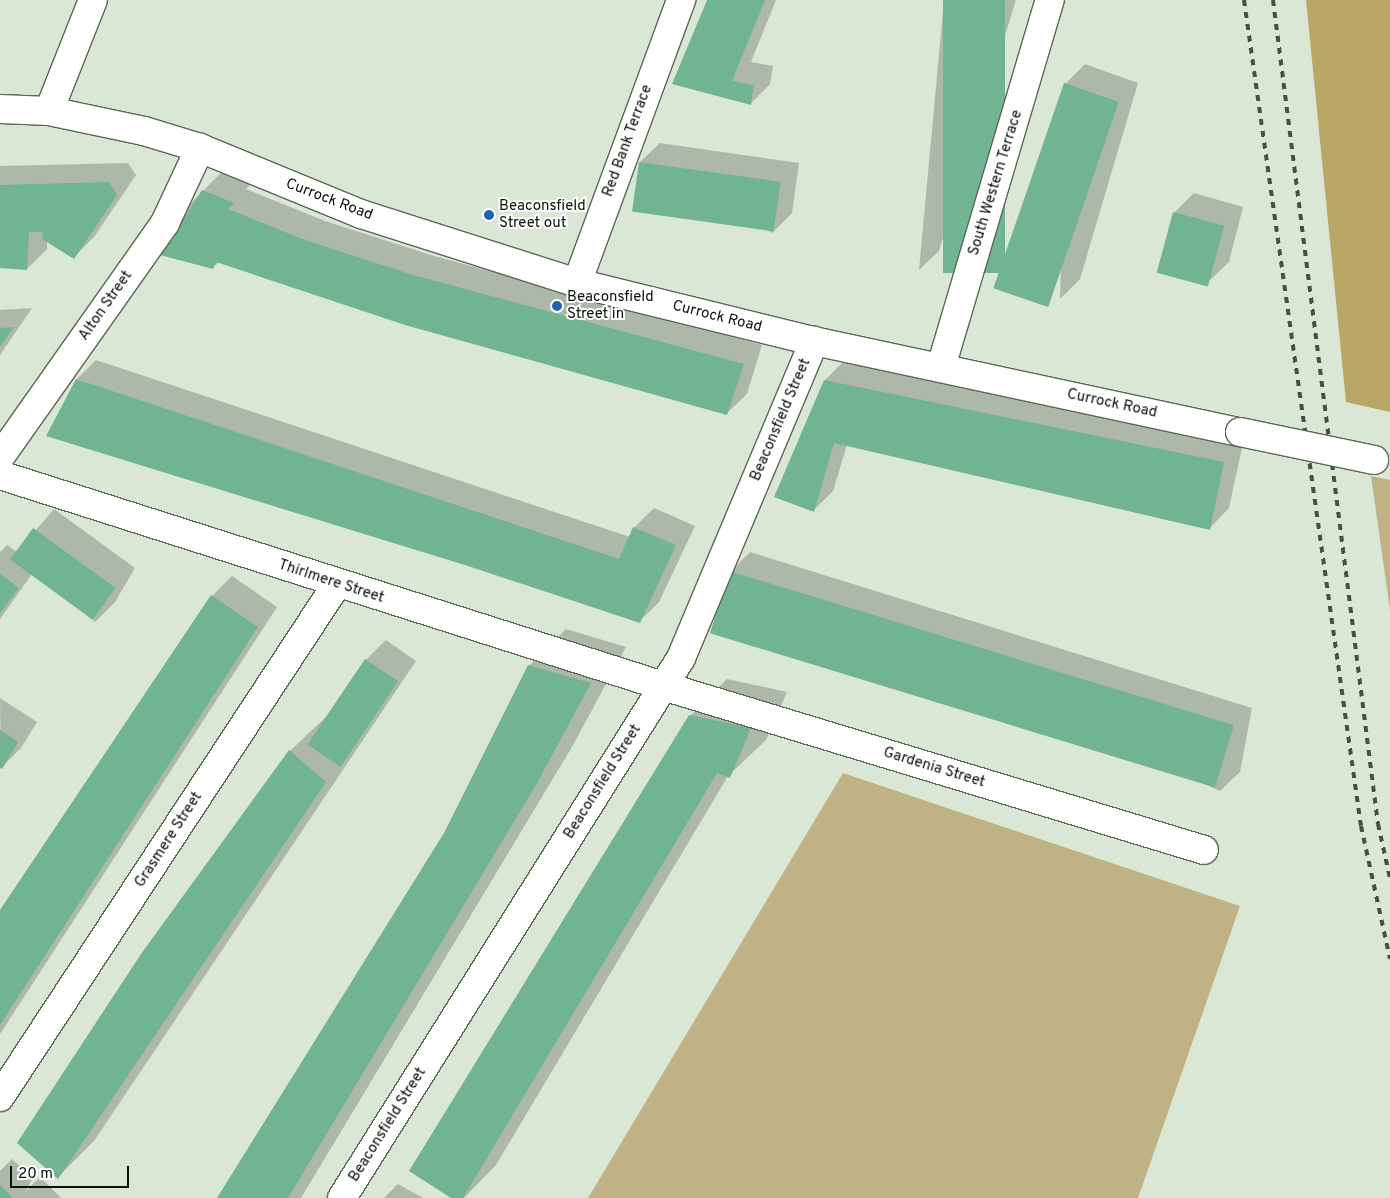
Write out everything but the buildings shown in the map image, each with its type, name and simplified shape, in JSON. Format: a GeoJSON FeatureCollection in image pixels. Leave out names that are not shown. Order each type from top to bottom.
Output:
{"type":"FeatureCollection","features":[{"type":"Feature","properties":{"kind":"street"},"geometry":{"type":"LineString","coordinates":[[49,111],[93,0]]}},
{"type":"Feature","properties":{"kind":"street","name":"Red Bank Terrace"},"geometry":{"type":"LineString","coordinates":[[577,283],[681,0]]}},
{"type":"Feature","properties":{"kind":"street","name":"South Western Terrace"},"geometry":{"type":"LineString","coordinates":[[941,367],[1050,0]]}},
{"type":"Feature","properties":{"kind":"street","name":"Currock Road"},"geometry":{"type":"LineString","coordinates":[[0,109],[49,111],[144,131],[200,148],[361,214],[577,283],[814,341],[1382,462]]}},
{"type":"Feature","properties":{"kind":"street","name":"Alton Street"},"geometry":{"type":"LineString","coordinates":[[0,457],[165,224],[200,148]]}},
{"type":"Feature","properties":{"kind":"street","name":"Beaconsfield Street"},"geometry":{"type":"LineString","coordinates":[[347,1196],[681,658],[814,341]]}},
{"type":"Feature","properties":{"kind":"street","name":"Thirlmere Street"},"geometry":{"type":"LineString","coordinates":[[0,475],[337,584],[663,686]]}},
{"type":"Feature","properties":{"kind":"street","name":"Grasmere Street"},"geometry":{"type":"LineString","coordinates":[[0,1097],[337,584]]}},
{"type":"Feature","properties":{"kind":"street","name":"Gardenia Street"},"geometry":{"type":"LineString","coordinates":[[663,686],[1204,850]]}},
{"type":"Feature","properties":{"kind":"shaded area"},"geometry":{"type":"Polygon","coordinates":[[[1306,0],[1390,0],[1390,412],[1346,402],[1306,0]]]}},
{"type":"Feature","properties":{"kind":"shaded area"},"geometry":{"type":"Polygon","coordinates":[[[1371,476],[1390,480],[1390,610],[1371,476]]]}},
{"type":"Feature","properties":{"kind":"shaded area"},"geometry":{"type":"Polygon","coordinates":[[[843,773],[1240,906],[1138,1198],[588,1198],[843,773]]]}},
{"type":"Feature","properties":{"kind":"railway"},"geometry":{"type":"LineString","coordinates":[[1244,0],[1361,826],[1390,959]]}},
{"type":"Feature","properties":{"kind":"railway"},"geometry":{"type":"LineString","coordinates":[[1273,0],[1378,824],[1390,878]]}},
{"type":"Feature","properties":{"kind":"place","name":"Beaconsfield Street out"},"geometry":{"type":"Point","coordinates":[489,215]}},
{"type":"Feature","properties":{"kind":"place","name":"Beaconsfield Street in"},"geometry":{"type":"Point","coordinates":[557,306]}}]}
